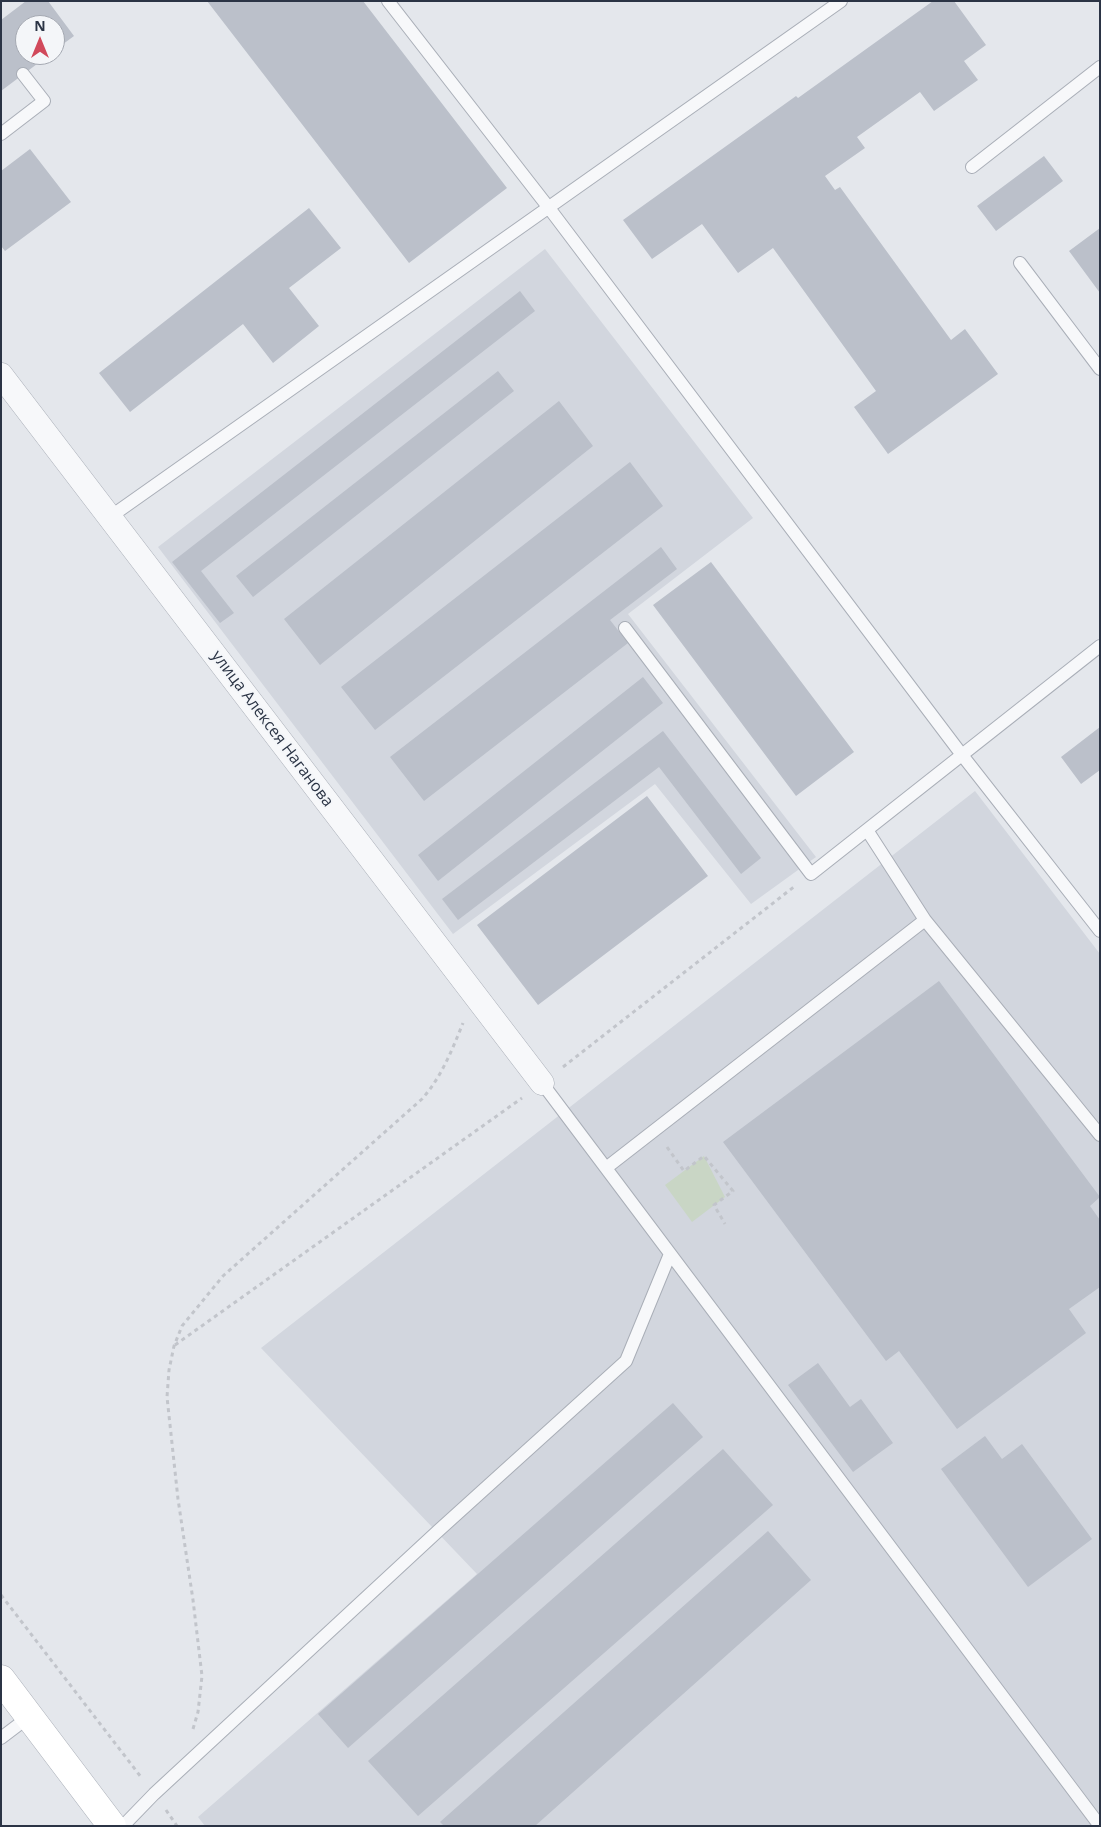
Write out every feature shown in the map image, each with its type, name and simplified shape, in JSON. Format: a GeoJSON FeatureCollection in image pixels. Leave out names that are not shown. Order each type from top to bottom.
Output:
{"type":"FeatureCollection","features":[{"type":"Feature","properties":{"kind":"street","name":"улица Алексея Наганова"},"geometry":{"type":"LineString","coordinates":[[5,388],[110,517],[542,1083]]}},
{"type":"Feature","properties":{"kind":"street"},"geometry":{"type":"LineString","coordinates":[[1,1679],[112,1826]]}},
{"type":"Feature","properties":{"kind":"lane"},"geometry":{"type":"LineString","coordinates":[[388,1],[549,208],[962,755],[1100,931]]}},
{"type":"Feature","properties":{"kind":"lane"},"geometry":{"type":"LineString","coordinates":[[110,517],[841,1]]}},
{"type":"Feature","properties":{"kind":"lane"},"geometry":{"type":"LineString","coordinates":[[972,167],[1100,67]]}},
{"type":"Feature","properties":{"kind":"lane"},"geometry":{"type":"LineString","coordinates":[[1,134],[44,101],[23,74]]}},
{"type":"Feature","properties":{"kind":"lane"},"geometry":{"type":"LineString","coordinates":[[1020,263],[1100,369]]}},
{"type":"Feature","properties":{"kind":"lane"},"geometry":{"type":"LineString","coordinates":[[625,628],[811,874],[1100,646]]}},
{"type":"Feature","properties":{"kind":"lane"},"geometry":{"type":"LineString","coordinates":[[867,830],[924,920],[1100,1135]]}},
{"type":"Feature","properties":{"kind":"lane"},"geometry":{"type":"LineString","coordinates":[[606,1168],[924,920]]}},
{"type":"Feature","properties":{"kind":"lane"},"geometry":{"type":"LineString","coordinates":[[542,1083],[1100,1826]]}},
{"type":"Feature","properties":{"kind":"lane"},"geometry":{"type":"LineString","coordinates":[[123,1826],[154,1794],[438,1531],[626,1361],[670,1254]]}},
{"type":"Feature","properties":{"kind":"lane"},"geometry":{"type":"LineString","coordinates":[[1,1738],[30,1716]]}},
{"type":"Feature","properties":{"kind":"path"},"geometry":{"type":"LineString","coordinates":[[174,1346],[542,1083],[811,874]]}},
{"type":"Feature","properties":{"kind":"path"},"geometry":{"type":"LineString","coordinates":[[184,1766],[198,1712],[202,1676],[167,1397],[169,1370],[174,1346],[182,1326],[223,1276],[432,1088],[451,1054],[474,994]]}},
{"type":"Feature","properties":{"kind":"path"},"geometry":{"type":"LineString","coordinates":[[656,1130],[684,1171],[704,1156],[733,1191],[714,1205],[724,1224]]}},
{"type":"Feature","properties":{"kind":"path"},"geometry":{"type":"LineString","coordinates":[[1,1595],[177,1826]]}},
{"type":"Feature","properties":{"kind":"shaded area"},"geometry":{"type":"Polygon","coordinates":[[[545,249],[753,518],[628,614],[816,857],[751,904],[655,784],[453,934],[158,547],[545,249]]]}},
{"type":"Feature","properties":{"kind":"shaded area"},"geometry":{"type":"Polygon","coordinates":[[[975,791],[1100,954],[1100,1826],[205,1826],[198,1817],[477,1574],[261,1348],[975,791]]]}},
{"type":"Feature","properties":{"kind":"green space"},"geometry":{"type":"Polygon","coordinates":[[[704,1156],[725,1197],[692,1222],[665,1185],[704,1156]]]}},
{"type":"Feature","properties":{"kind":"building"},"geometry":{"type":"Polygon","coordinates":[[[26,1],[48,1],[58,15],[15,15],[15,65],[36,65],[1,91],[1,20],[26,1]]]}},
{"type":"Feature","properties":{"kind":"building"},"geometry":{"type":"Polygon","coordinates":[[[207,1],[363,1],[507,188],[409,263],[207,1]]]}},
{"type":"Feature","properties":{"kind":"building"},"geometry":{"type":"Polygon","coordinates":[[[933,1],[954,1],[986,45],[964,61],[978,80],[934,111],[920,92],[857,137],[865,148],[825,176],[835,190],[840,187],[951,340],[965,329],[998,374],[888,454],[854,407],[876,391],[773,248],[738,273],[702,224],[652,259],[623,220],[933,1]]]}},
{"type":"Feature","properties":{"kind":"building"},"geometry":{"type":"Polygon","coordinates":[[[65,24],[74,36],[65,43],[65,24]]]}},
{"type":"Feature","properties":{"kind":"building"},"geometry":{"type":"Polygon","coordinates":[[[30,149],[71,202],[5,251],[1,246],[1,171],[30,149]]]}},
{"type":"Feature","properties":{"kind":"building"},"geometry":{"type":"Polygon","coordinates":[[[1044,156],[1063,181],[996,231],[977,206],[1044,156]]]}},
{"type":"Feature","properties":{"kind":"building"},"geometry":{"type":"Polygon","coordinates":[[[309,208],[341,248],[289,288],[319,326],[273,363],[243,324],[130,412],[99,373],[309,208]]]}},
{"type":"Feature","properties":{"kind":"building"},"geometry":{"type":"Polygon","coordinates":[[[1100,228],[1100,293],[1069,251],[1100,228]]]}},
{"type":"Feature","properties":{"kind":"building"},"geometry":{"type":"Polygon","coordinates":[[[520,291],[535,311],[201,571],[234,613],[220,623],[172,562],[520,291]]]}},
{"type":"Feature","properties":{"kind":"building"},"geometry":{"type":"Polygon","coordinates":[[[498,371],[514,391],[253,597],[236,576],[498,371]]]}},
{"type":"Feature","properties":{"kind":"building"},"geometry":{"type":"Polygon","coordinates":[[[559,401],[593,446],[320,665],[284,619],[559,401]]]}},
{"type":"Feature","properties":{"kind":"building"},"geometry":{"type":"Polygon","coordinates":[[[630,462],[663,506],[375,730],[341,687],[630,462]]]}},
{"type":"Feature","properties":{"kind":"building"},"geometry":{"type":"Polygon","coordinates":[[[661,547],[677,569],[610,620],[628,643],[424,801],[390,757],[661,547]]]}},
{"type":"Feature","properties":{"kind":"building"},"geometry":{"type":"Polygon","coordinates":[[[711,562],[854,752],[796,796],[653,605],[711,562]]]}},
{"type":"Feature","properties":{"kind":"building"},"geometry":{"type":"Polygon","coordinates":[[[643,677],[663,703],[438,881],[418,855],[643,677]]]}},
{"type":"Feature","properties":{"kind":"building"},"geometry":{"type":"Polygon","coordinates":[[[1100,727],[1100,770],[1081,784],[1061,757],[1100,727]]]}},
{"type":"Feature","properties":{"kind":"building"},"geometry":{"type":"Polygon","coordinates":[[[663,731],[761,858],[741,874],[659,767],[458,920],[442,899],[663,731]]]}},
{"type":"Feature","properties":{"kind":"building"},"geometry":{"type":"Polygon","coordinates":[[[647,796],[708,876],[538,1005],[477,925],[647,796]]]}},
{"type":"Feature","properties":{"kind":"building"},"geometry":{"type":"Polygon","coordinates":[[[939,981],[1100,1197],[1090,1206],[1100,1220],[1100,1287],[1069,1309],[1086,1333],[957,1429],[899,1351],[886,1361],[723,1142],[939,981]]]}},
{"type":"Feature","properties":{"kind":"building"},"geometry":{"type":"Polygon","coordinates":[[[818,1363],[850,1407],[861,1399],[893,1443],[853,1472],[788,1385],[818,1363]]]}},
{"type":"Feature","properties":{"kind":"building"},"geometry":{"type":"Polygon","coordinates":[[[673,1403],[703,1437],[348,1748],[318,1714],[673,1403]]]}},
{"type":"Feature","properties":{"kind":"building"},"geometry":{"type":"Polygon","coordinates":[[[985,1436],[1002,1459],[1022,1444],[1092,1539],[1028,1587],[941,1469],[985,1436]]]}},
{"type":"Feature","properties":{"kind":"building"},"geometry":{"type":"Polygon","coordinates":[[[723,1449],[773,1505],[418,1816],[368,1761],[723,1449]]]}},
{"type":"Feature","properties":{"kind":"building"},"geometry":{"type":"Polygon","coordinates":[[[768,1531],[811,1580],[535,1826],[444,1826],[440,1822],[768,1531]]]}}]}
